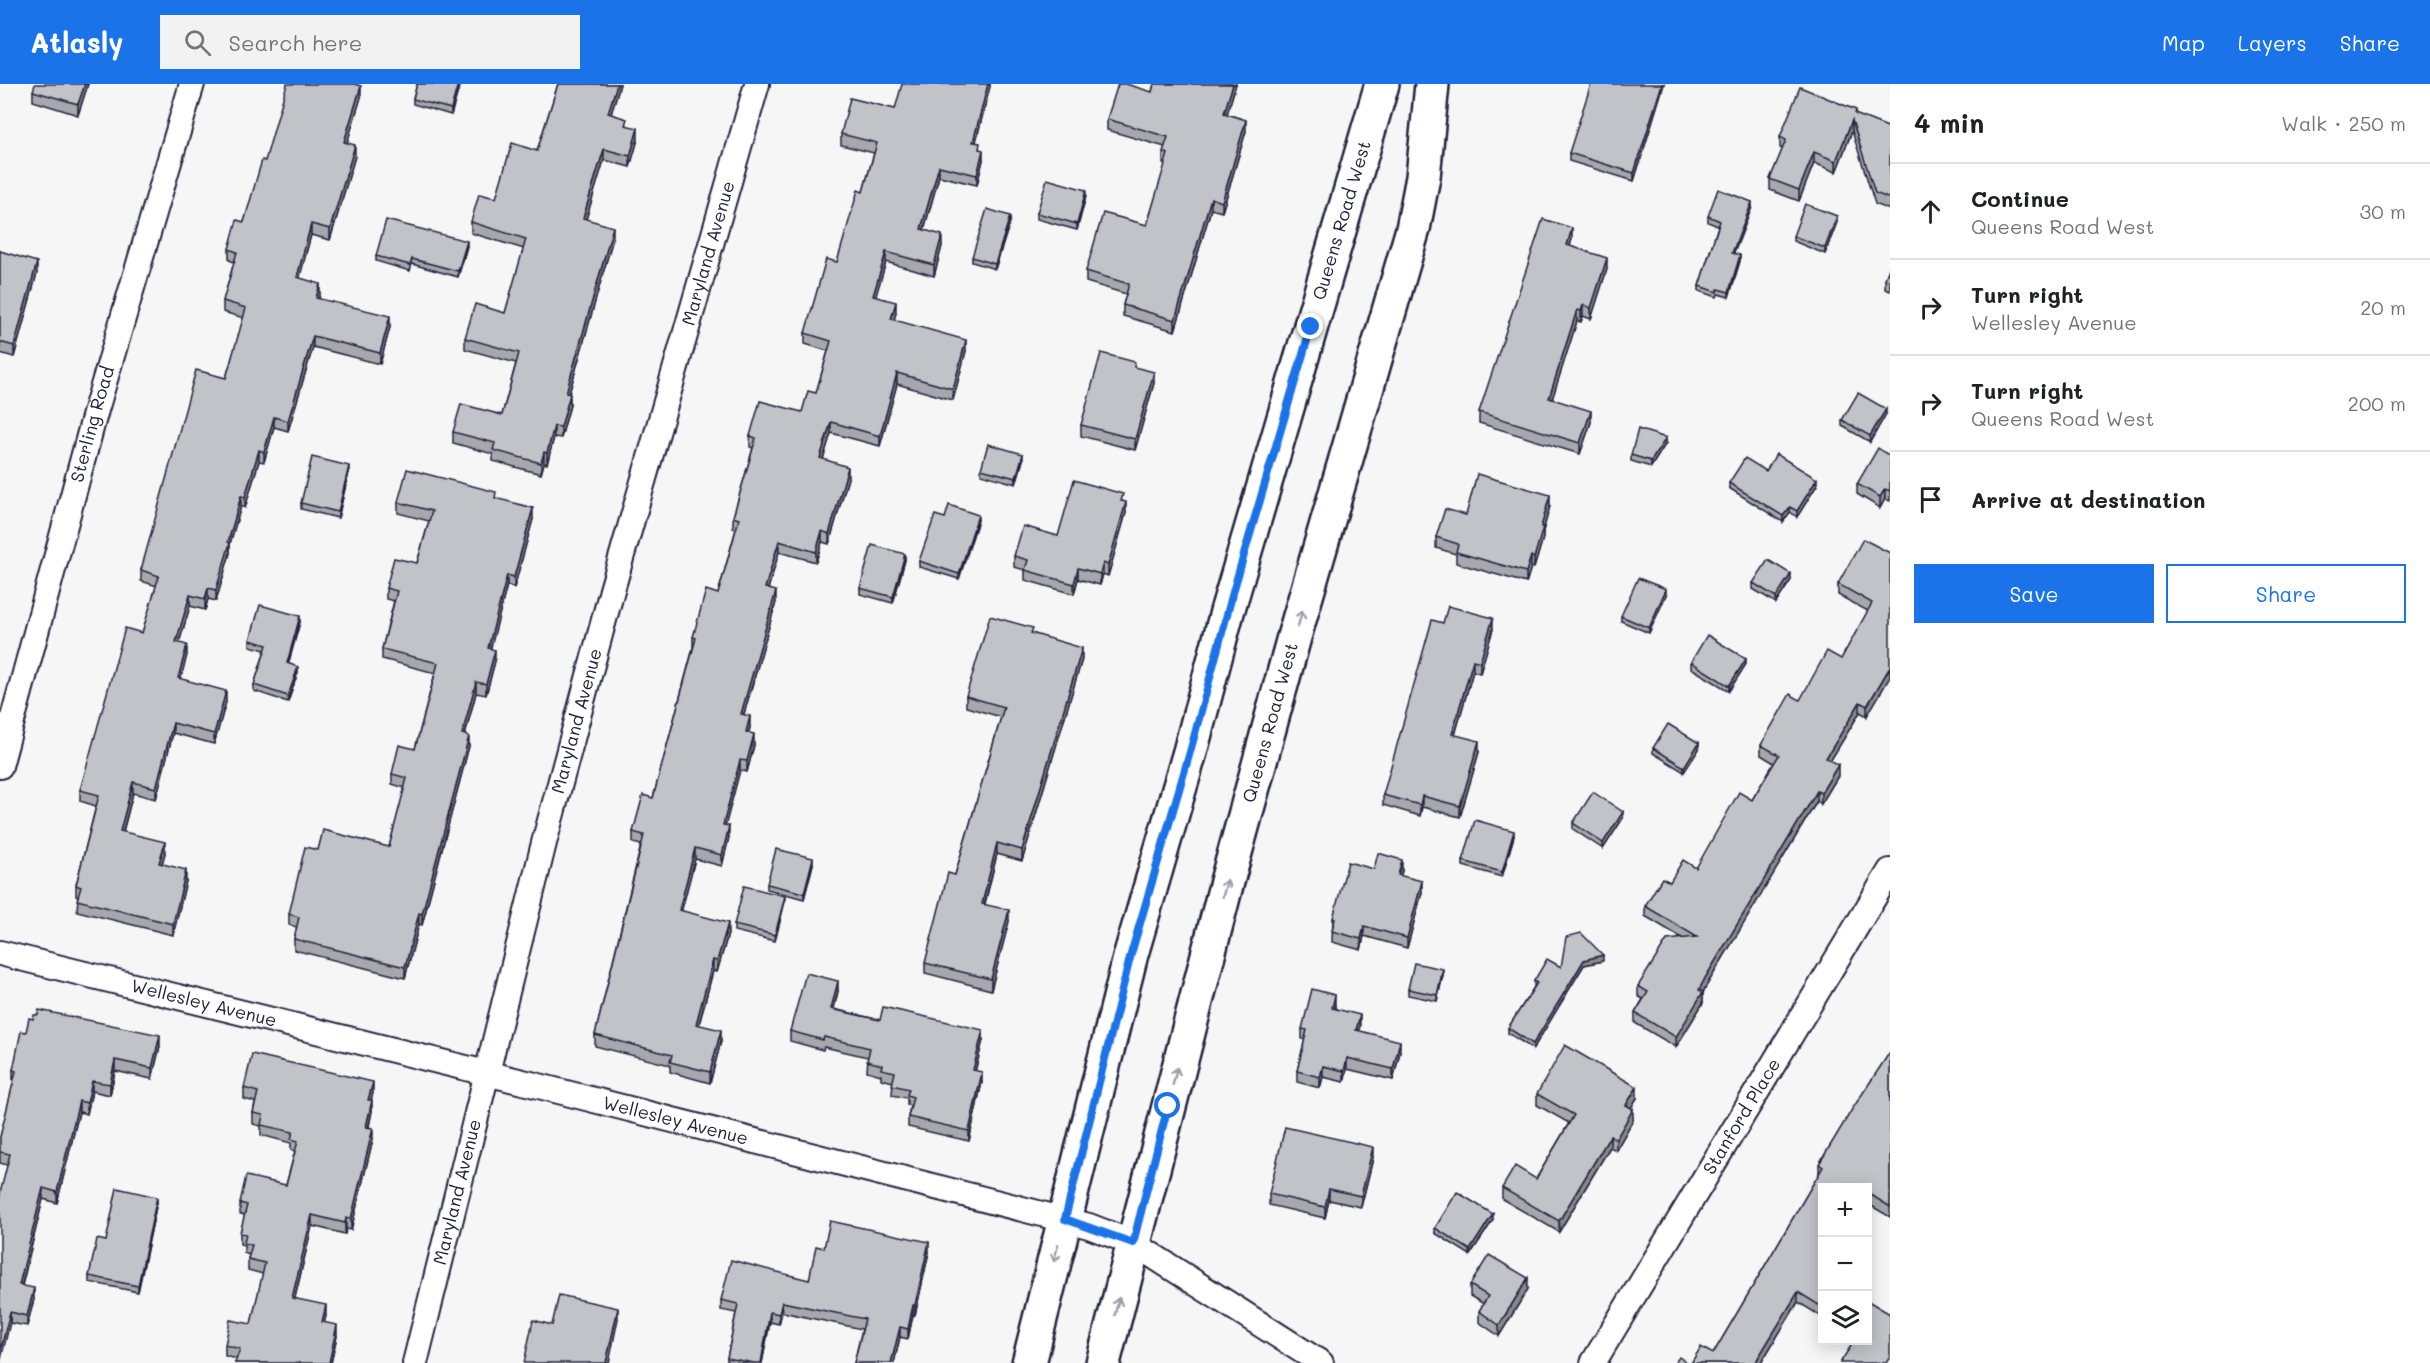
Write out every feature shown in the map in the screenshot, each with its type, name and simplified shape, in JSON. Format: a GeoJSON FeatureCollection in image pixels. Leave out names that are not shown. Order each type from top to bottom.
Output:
{"type":"FeatureCollection","features":[{"type":"Feature","properties":{"kind":"street","name":"Sterling Road"},"geometry":{"type":"LineString","coordinates":[[0,766],[89,433],[192,84]]}},
{"type":"Feature","properties":{"kind":"street","name":"Maryland Avenue"},"geometry":{"type":"LineString","coordinates":[[415,1363],[538,864],[612,590],[757,84]]}},
{"type":"Feature","properties":{"kind":"street","name":"Queens Road West"},"geometry":{"type":"LineString","coordinates":[[1029,1363],[1131,954],[1190,752],[1227,612],[1382,84]]}},
{"type":"Feature","properties":{"kind":"street","name":"Queens Road West"},"geometry":{"type":"LineString","coordinates":[[1103,1363],[1259,763],[1410,239],[1423,177],[1432,84]]}},
{"type":"Feature","properties":{"kind":"street","name":"Stanford Place"},"geometry":{"type":"LineString","coordinates":[[1593,1363],[1890,871]]}},
{"type":"Feature","properties":{"kind":"street","name":"Wellesley Avenue"},"geometry":{"type":"LineString","coordinates":[[0,953],[1065,1219],[1133,1243],[1321,1363]]}},
{"type":"Feature","properties":{"kind":"building"},"geometry":{"type":"Polygon","coordinates":[[[35,84],[85,84],[78,104],[33,91],[35,84]]]}},
{"type":"Feature","properties":{"kind":"building"},"geometry":{"type":"Polygon","coordinates":[[[287,84],[355,84],[361,86],[344,142],[355,145],[330,229],[311,224],[297,277],[320,284],[316,298],[390,316],[380,353],[313,336],[288,421],[274,417],[264,452],[259,450],[245,497],[241,496],[216,590],[208,588],[205,599],[190,595],[176,642],[187,645],[178,678],[226,691],[214,734],[173,723],[156,788],[133,782],[120,831],[165,842],[159,863],[186,870],[173,924],[77,900],[81,887],[76,885],[99,795],[80,790],[125,628],[142,633],[159,576],[141,570],[196,370],[226,378],[246,308],[223,301],[237,252],[229,249],[237,220],[244,222],[262,160],[265,161],[287,84]]]}},
{"type":"Feature","properties":{"kind":"building"},"geometry":{"type":"Polygon","coordinates":[[[417,84],[458,84],[451,109],[413,99],[417,84]]]}},
{"type":"Feature","properties":{"kind":"building"},"geometry":{"type":"Polygon","coordinates":[[[558,84],[617,84],[608,113],[627,119],[625,125],[638,128],[630,156],[604,149],[583,218],[613,227],[566,393],[570,394],[561,427],[554,426],[547,453],[544,452],[541,463],[493,450],[495,443],[453,432],[461,404],[502,415],[519,353],[465,338],[475,304],[505,313],[526,239],[471,222],[479,194],[496,198],[512,143],[537,151],[558,84]]]}},
{"type":"Feature","properties":{"kind":"building"},"geometry":{"type":"Polygon","coordinates":[[[902,84],[988,84],[973,142],[980,143],[979,149],[983,150],[977,175],[939,166],[921,229],[942,235],[934,265],[886,252],[873,296],[896,302],[891,319],[966,340],[953,389],[897,373],[880,436],[831,422],[820,458],[848,467],[829,534],[822,531],[816,552],[779,541],[765,588],[776,591],[741,714],[750,716],[746,732],[754,734],[747,761],[740,760],[723,825],[729,826],[722,855],[695,848],[679,910],[728,923],[717,961],[713,960],[696,1024],[721,1030],[710,1072],[670,1062],[672,1055],[595,1035],[644,835],[633,832],[643,795],[653,798],[696,638],[693,637],[706,590],[718,594],[739,519],[733,517],[756,438],[750,436],[760,401],[802,412],[808,391],[816,393],[831,341],[805,333],[826,259],[837,262],[858,190],[863,192],[877,143],[841,134],[850,98],[895,109],[902,84]]]}},
{"type":"Feature","properties":{"kind":"building"},"geometry":{"type":"Polygon","coordinates":[[[1118,84],[1126,84],[1152,92],[1154,84],[1233,84],[1224,113],[1246,120],[1222,202],[1211,198],[1175,320],[1123,305],[1129,284],[1086,271],[1103,213],[1147,225],[1168,154],[1163,152],[1168,137],[1107,119],[1118,84]]]}},
{"type":"Feature","properties":{"kind":"building"},"geometry":{"type":"Polygon","coordinates":[[[1591,84],[1662,84],[1634,173],[1569,153],[1591,84]]]}},
{"type":"Feature","properties":{"kind":"building"},"geometry":{"type":"Polygon","coordinates":[[[1800,87],[1856,110],[1855,114],[1890,128],[1890,199],[1875,193],[1852,120],[1836,161],[1814,152],[1799,190],[1770,179],[1786,140],[1780,137],[1800,87]]]}},
{"type":"Feature","properties":{"kind":"building"},"geometry":{"type":"Polygon","coordinates":[[[1047,179],[1086,190],[1077,224],[1037,213],[1047,179]]]}},
{"type":"Feature","properties":{"kind":"building"},"geometry":{"type":"Polygon","coordinates":[[[1718,189],[1752,202],[1732,253],[1740,255],[1729,292],[1718,289],[1717,292],[1699,286],[1720,221],[1708,216],[1718,189]]]}},
{"type":"Feature","properties":{"kind":"building"},"geometry":{"type":"Polygon","coordinates":[[[1805,204],[1837,216],[1825,248],[1793,236],[1805,204]]]}},
{"type":"Feature","properties":{"kind":"building"},"geometry":{"type":"Polygon","coordinates":[[[987,209],[1010,216],[995,264],[972,257],[987,209]]]}},
{"type":"Feature","properties":{"kind":"building"},"geometry":{"type":"Polygon","coordinates":[[[1543,219],[1572,228],[1567,245],[1607,258],[1591,308],[1583,305],[1581,311],[1577,310],[1549,398],[1591,411],[1580,443],[1479,412],[1543,219]]]}},
{"type":"Feature","properties":{"kind":"building"},"geometry":{"type":"Polygon","coordinates":[[[386,220],[467,241],[458,271],[412,259],[410,265],[376,256],[386,220]]]}},
{"type":"Feature","properties":{"kind":"building"},"geometry":{"type":"Polygon","coordinates":[[[0,251],[37,262],[14,346],[0,342],[0,251]]]}},
{"type":"Feature","properties":{"kind":"building"},"geometry":{"type":"Polygon","coordinates":[[[1890,266],[1890,281],[1885,279],[1890,266]]]}},
{"type":"Feature","properties":{"kind":"building"},"geometry":{"type":"Polygon","coordinates":[[[1101,353],[1135,362],[1134,367],[1154,372],[1135,439],[1081,425],[1101,353]]]}},
{"type":"Feature","properties":{"kind":"building"},"geometry":{"type":"Polygon","coordinates":[[[1858,393],[1886,409],[1870,436],[1842,420],[1858,393]]]}},
{"type":"Feature","properties":{"kind":"building"},"geometry":{"type":"Polygon","coordinates":[[[1638,429],[1666,438],[1651,461],[1631,455],[1638,429]]]}},
{"type":"Feature","properties":{"kind":"building"},"geometry":{"type":"Polygon","coordinates":[[[988,444],[1023,454],[1016,478],[981,469],[988,444]]]}},
{"type":"Feature","properties":{"kind":"building"},"geometry":{"type":"Polygon","coordinates":[[[1878,448],[1890,456],[1890,491],[1885,489],[1880,497],[1857,484],[1878,448]]]}},
{"type":"Feature","properties":{"kind":"building"},"geometry":{"type":"Polygon","coordinates":[[[1776,454],[1817,479],[1797,511],[1790,507],[1783,516],[1729,483],[1745,458],[1766,471],[1776,454]]]}},
{"type":"Feature","properties":{"kind":"building"},"geometry":{"type":"Polygon","coordinates":[[[312,457],[349,466],[338,512],[301,503],[312,457]]]}},
{"type":"Feature","properties":{"kind":"building"},"geometry":{"type":"Polygon","coordinates":[[[407,469],[496,492],[495,498],[533,508],[514,577],[507,575],[488,648],[495,650],[486,684],[476,682],[462,734],[469,736],[422,914],[419,913],[405,967],[294,939],[299,917],[289,914],[305,847],[318,850],[323,830],[389,847],[407,778],[392,774],[399,745],[415,749],[438,663],[382,649],[397,591],[386,588],[394,558],[417,563],[432,511],[398,502],[407,469]]]}},
{"type":"Feature","properties":{"kind":"building"},"geometry":{"type":"Polygon","coordinates":[[[1477,474],[1550,495],[1534,558],[1531,556],[1526,572],[1456,552],[1458,544],[1436,537],[1445,509],[1466,515],[1477,474]]]}},
{"type":"Feature","properties":{"kind":"building"},"geometry":{"type":"Polygon","coordinates":[[[1074,480],[1123,494],[1121,501],[1126,502],[1108,565],[1103,563],[1100,574],[1078,568],[1074,584],[1025,570],[1028,560],[1014,556],[1023,526],[1058,536],[1074,480]]]}},
{"type":"Feature","properties":{"kind":"building"},"geometry":{"type":"Polygon","coordinates":[[[949,505],[978,515],[959,574],[919,561],[935,515],[945,518],[949,505]]]}},
{"type":"Feature","properties":{"kind":"building"},"geometry":{"type":"Polygon","coordinates":[[[1863,539],[1890,553],[1890,667],[1867,706],[1860,702],[1826,758],[1838,765],[1821,793],[1817,791],[1705,978],[1699,990],[1703,992],[1676,1037],[1635,1013],[1648,992],[1638,986],[1667,940],[1697,937],[1645,906],[1662,878],[1670,882],[1683,860],[1696,868],[1739,792],[1752,800],[1779,755],[1761,745],[1790,694],[1800,700],[1827,651],[1841,659],[1872,603],[1838,584],[1863,539]]]}},
{"type":"Feature","properties":{"kind":"building"},"geometry":{"type":"Polygon","coordinates":[[[872,545],[905,554],[893,597],[860,588],[872,545]]]}},
{"type":"Feature","properties":{"kind":"building"},"geometry":{"type":"Polygon","coordinates":[[[1768,560],[1791,574],[1776,597],[1753,583],[1768,560]]]}},
{"type":"Feature","properties":{"kind":"building"},"geometry":{"type":"Polygon","coordinates":[[[1638,578],[1666,589],[1649,628],[1621,616],[1638,578]]]}},
{"type":"Feature","properties":{"kind":"building"},"geometry":{"type":"Polygon","coordinates":[[[260,605],[300,616],[287,663],[298,667],[288,696],[254,685],[267,645],[250,640],[260,605]]]}},
{"type":"Feature","properties":{"kind":"building"},"geometry":{"type":"Polygon","coordinates":[[[1448,606],[1493,618],[1480,662],[1473,660],[1452,734],[1479,741],[1460,806],[1422,796],[1420,805],[1383,795],[1432,620],[1443,623],[1448,606]]]}},
{"type":"Feature","properties":{"kind":"building"},"geometry":{"type":"Polygon","coordinates":[[[990,616],[1033,628],[1031,633],[1082,648],[1022,850],[997,843],[982,904],[1009,910],[991,979],[925,963],[948,873],[955,875],[1004,707],[966,696],[990,616]]]}},
{"type":"Feature","properties":{"kind":"building"},"geometry":{"type":"Polygon","coordinates":[[[1707,635],[1746,659],[1729,686],[1691,662],[1707,635]]]}},
{"type":"Feature","properties":{"kind":"building"},"geometry":{"type":"Polygon","coordinates":[[[1668,724],[1699,743],[1684,767],[1653,748],[1668,724]]]}},
{"type":"Feature","properties":{"kind":"building"},"geometry":{"type":"Polygon","coordinates":[[[1593,792],[1623,812],[1603,843],[1573,823],[1593,792]]]}},
{"type":"Feature","properties":{"kind":"building"},"geometry":{"type":"Polygon","coordinates":[[[1475,820],[1514,831],[1502,872],[1463,861],[1475,820]]]}},
{"type":"Feature","properties":{"kind":"building"},"geometry":{"type":"Polygon","coordinates":[[[776,849],[813,858],[804,893],[767,884],[776,849]]]}},
{"type":"Feature","properties":{"kind":"building"},"geometry":{"type":"Polygon","coordinates":[[[1378,853],[1402,860],[1398,875],[1422,881],[1407,938],[1364,926],[1361,939],[1332,931],[1335,919],[1333,918],[1348,862],[1374,869],[1378,853]]]}},
{"type":"Feature","properties":{"kind":"building"},"geometry":{"type":"Polygon","coordinates":[[[744,886],[785,896],[775,935],[734,925],[744,886]]]}},
{"type":"Feature","properties":{"kind":"building"},"geometry":{"type":"Polygon","coordinates":[[[1581,933],[1603,955],[1584,960],[1533,1044],[1508,1028],[1537,983],[1534,981],[1547,959],[1561,967],[1566,937],[1581,933]]]}},
{"type":"Feature","properties":{"kind":"building"},"geometry":{"type":"Polygon","coordinates":[[[1414,963],[1443,969],[1437,995],[1408,989],[1414,963]]]}},
{"type":"Feature","properties":{"kind":"building"},"geometry":{"type":"Polygon","coordinates":[[[806,973],[838,981],[831,1009],[880,1020],[883,1007],[983,1030],[973,1070],[982,1072],[969,1131],[908,1117],[913,1097],[907,1095],[909,1089],[892,1085],[895,1072],[881,1069],[882,1065],[867,1061],[870,1048],[824,1037],[823,1040],[790,1031],[806,973]]]}},
{"type":"Feature","properties":{"kind":"building"},"geometry":{"type":"Polygon","coordinates":[[[1312,989],[1335,995],[1332,1008],[1360,1015],[1356,1030],[1400,1041],[1393,1069],[1347,1058],[1344,1071],[1323,1066],[1320,1077],[1297,1071],[1307,1030],[1302,1029],[1312,989]]]}},
{"type":"Feature","properties":{"kind":"building"},"geometry":{"type":"Polygon","coordinates":[[[39,1010],[160,1035],[152,1068],[115,1060],[110,1084],[92,1081],[87,1103],[79,1101],[57,1192],[43,1188],[19,1285],[34,1288],[27,1316],[10,1312],[0,1352],[0,1193],[10,1154],[0,1152],[0,1137],[16,1071],[13,1070],[21,1031],[26,1032],[29,1018],[33,1019],[34,1015],[38,1015],[39,1010]]]}},
{"type":"Feature","properties":{"kind":"building"},"geometry":{"type":"Polygon","coordinates":[[[1565,1045],[1637,1087],[1626,1105],[1633,1109],[1616,1139],[1610,1136],[1559,1221],[1502,1188],[1515,1166],[1536,1179],[1574,1115],[1537,1094],[1565,1045]]]}},
{"type":"Feature","properties":{"kind":"building"},"geometry":{"type":"Polygon","coordinates":[[[1890,1052],[1890,1207],[1872,1196],[1872,1183],[1818,1183],[1818,1304],[1798,1292],[1755,1363],[1691,1363],[1701,1347],[1713,1354],[1823,1167],[1819,1164],[1890,1052]]]}},
{"type":"Feature","properties":{"kind":"building"},"geometry":{"type":"Polygon","coordinates":[[[252,1054],[373,1082],[368,1100],[372,1100],[366,1127],[373,1128],[351,1219],[346,1218],[345,1223],[312,1215],[292,1298],[326,1305],[322,1322],[337,1325],[329,1363],[235,1363],[240,1349],[225,1345],[230,1320],[251,1324],[265,1263],[248,1259],[252,1245],[244,1243],[246,1234],[240,1233],[247,1205],[240,1203],[246,1176],[286,1185],[298,1141],[291,1139],[293,1132],[261,1125],[263,1115],[253,1113],[258,1092],[244,1088],[252,1054]]]}},
{"type":"Feature","properties":{"kind":"building"},"geometry":{"type":"Polygon","coordinates":[[[1285,1127],[1373,1147],[1361,1196],[1329,1189],[1325,1207],[1269,1194],[1285,1127]]]}},
{"type":"Feature","properties":{"kind":"building"},"geometry":{"type":"Polygon","coordinates":[[[117,1188],[157,1197],[138,1286],[89,1276],[97,1239],[106,1241],[117,1188]]]}},
{"type":"Feature","properties":{"kind":"building"},"geometry":{"type":"Polygon","coordinates":[[[1457,1192],[1493,1214],[1470,1250],[1435,1228],[1457,1192]]]}},
{"type":"Feature","properties":{"kind":"building"},"geometry":{"type":"Polygon","coordinates":[[[830,1221],[929,1242],[908,1329],[900,1327],[891,1363],[854,1363],[865,1319],[782,1302],[779,1314],[770,1312],[761,1363],[727,1358],[738,1304],[721,1300],[731,1260],[809,1280],[816,1246],[824,1248],[830,1221]]]}},
{"type":"Feature","properties":{"kind":"building"},"geometry":{"type":"Polygon","coordinates":[[[1489,1255],[1528,1278],[1499,1325],[1479,1311],[1488,1296],[1470,1285],[1489,1255]]]}},
{"type":"Feature","properties":{"kind":"building"},"geometry":{"type":"Polygon","coordinates":[[[559,1295],[618,1308],[606,1363],[524,1363],[533,1320],[552,1325],[559,1295]]]}},
{"type":"Feature","properties":{"kind":"building"},"geometry":{"type":"Polygon","coordinates":[[[1872,1303],[1890,1314],[1890,1357],[1886,1363],[1840,1363],[1851,1345],[1872,1345],[1872,1303]]]}},
{"type":"Feature","properties":{"kind":"building"},"geometry":{"type":"Polygon","coordinates":[[[1679,1357],[1688,1363],[1675,1363],[1679,1357]]]}},
{"type":"Feature","properties":{"kind":"route"},"geometry":{"type":"LineString","coordinates":[[1168,1106],[1133,1243],[1065,1219],[1131,954],[1190,752],[1233,592],[1311,327]]}}]}
